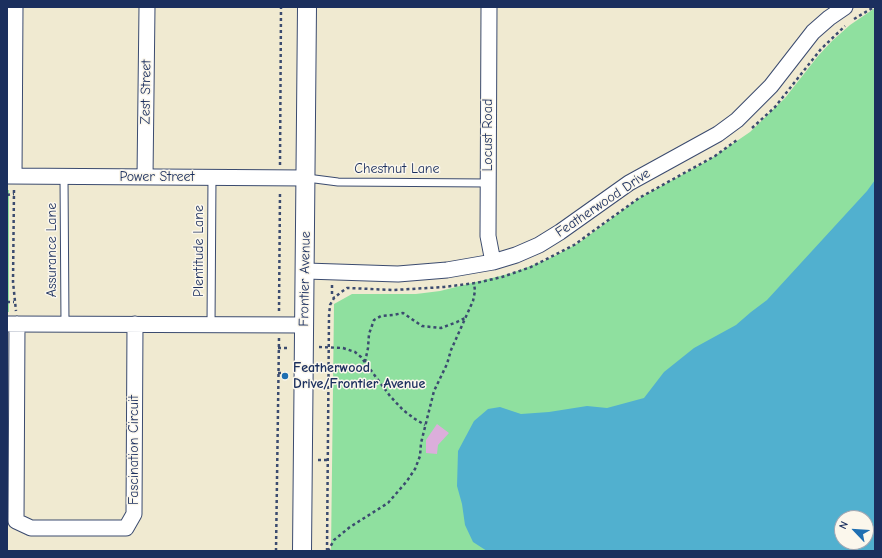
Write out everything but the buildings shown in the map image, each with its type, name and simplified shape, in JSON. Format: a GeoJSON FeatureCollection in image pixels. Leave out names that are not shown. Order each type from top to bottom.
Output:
{"type":"FeatureCollection","features":[{"type":"Feature","properties":{"kind":"street"},"geometry":{"type":"LineString","coordinates":[[10,176],[11,65],[15,7]]}},
{"type":"Feature","properties":{"kind":"street","name":"Zest Street"},"geometry":{"type":"LineString","coordinates":[[146,177],[147,7]]}},
{"type":"Feature","properties":{"kind":"street","name":"Frontier Avenue"},"geometry":{"type":"LineString","coordinates":[[302,551],[306,271],[307,7]]}},
{"type":"Feature","properties":{"kind":"street","name":"Locust Road"},"geometry":{"type":"LineString","coordinates":[[489,7],[488,236],[493,262]]}},
{"type":"Feature","properties":{"kind":"street","name":"Featherwood Drive"},"geometry":{"type":"LineString","coordinates":[[306,271],[398,274],[422,273],[493,262],[516,255],[539,245],[560,232],[629,183],[704,141],[737,120],[770,86],[813,32],[844,7]]}},
{"type":"Feature","properties":{"kind":"street","name":"Power Street"},"geometry":{"type":"LineString","coordinates":[[10,176],[306,178]]}},
{"type":"Feature","properties":{"kind":"street"},"geometry":{"type":"LineString","coordinates":[[12,324],[305,325]]}},
{"type":"Feature","properties":{"kind":"street","name":"Fascination Circuit"},"geometry":{"type":"LineString","coordinates":[[12,324],[12,397],[16,521],[31,528],[126,528],[134,514],[135,324]]}},
{"type":"Feature","properties":{"kind":"lane","name":"Assurance Lane"},"geometry":{"type":"LineString","coordinates":[[64,177],[65,324]]}},
{"type":"Feature","properties":{"kind":"lane","name":"Plentitude Lane"},"geometry":{"type":"LineString","coordinates":[[211,325],[212,177]]}},
{"type":"Feature","properties":{"kind":"lane","name":"Chestnut Lane"},"geometry":{"type":"LineString","coordinates":[[306,178],[338,182],[488,183]]}},
{"type":"Feature","properties":{"kind":"path"},"geometry":{"type":"LineString","coordinates":[[10,176],[14,194],[13,282],[15,302],[12,324]]}},
{"type":"Feature","properties":{"kind":"path"},"geometry":{"type":"LineString","coordinates":[[7,195],[14,194]]}},
{"type":"Feature","properties":{"kind":"path"},"geometry":{"type":"LineString","coordinates":[[328,551],[334,540],[342,533],[388,503],[408,481],[415,469],[420,456],[425,425],[434,391],[447,364],[473,300],[475,291],[474,283]]}},
{"type":"Feature","properties":{"kind":"path"},"geometry":{"type":"LineString","coordinates":[[7,302],[15,302]]}},
{"type":"Feature","properties":{"kind":"path"},"geometry":{"type":"LineString","coordinates":[[365,362],[369,334],[374,320],[382,316],[403,313],[422,326],[440,328],[466,317]]}},
{"type":"Feature","properties":{"kind":"path"},"geometry":{"type":"LineString","coordinates":[[276,551],[279,325]]}},
{"type":"Feature","properties":{"kind":"path"},"geometry":{"type":"LineString","coordinates":[[330,346],[348,349],[355,352],[365,362],[390,396],[403,410],[425,425]]}},
{"type":"Feature","properties":{"kind":"path"},"geometry":{"type":"LineString","coordinates":[[278,373],[285,373],[285,376]]}},
{"type":"Feature","properties":{"kind":"green space"},"geometry":{"type":"Polygon","coordinates":[[[875,8],[875,551],[331,551],[334,304],[352,294],[416,294],[440,291],[512,273],[544,261],[562,252],[580,242],[638,199],[709,160],[750,132],[785,98],[818,56],[850,25],[875,8]]]}},
{"type":"Feature","properties":{"kind":"green space"},"geometry":{"type":"Polygon","coordinates":[[[7,190],[9,190],[9,312],[7,312],[7,190]]]}},
{"type":"Feature","properties":{"kind":"water"},"geometry":{"type":"Polygon","coordinates":[[[875,180],[875,551],[487,551],[473,542],[465,525],[462,504],[457,486],[458,451],[474,421],[488,409],[500,407],[521,414],[549,412],[587,406],[607,408],[644,398],[664,372],[694,348],[736,325],[767,300],[867,191],[875,180]]]}},
{"type":"Feature","properties":{"kind":"place","name":"Featherwood Drive/Frontier Avenue"},"geometry":{"type":"Point","coordinates":[285,376]}}]}
